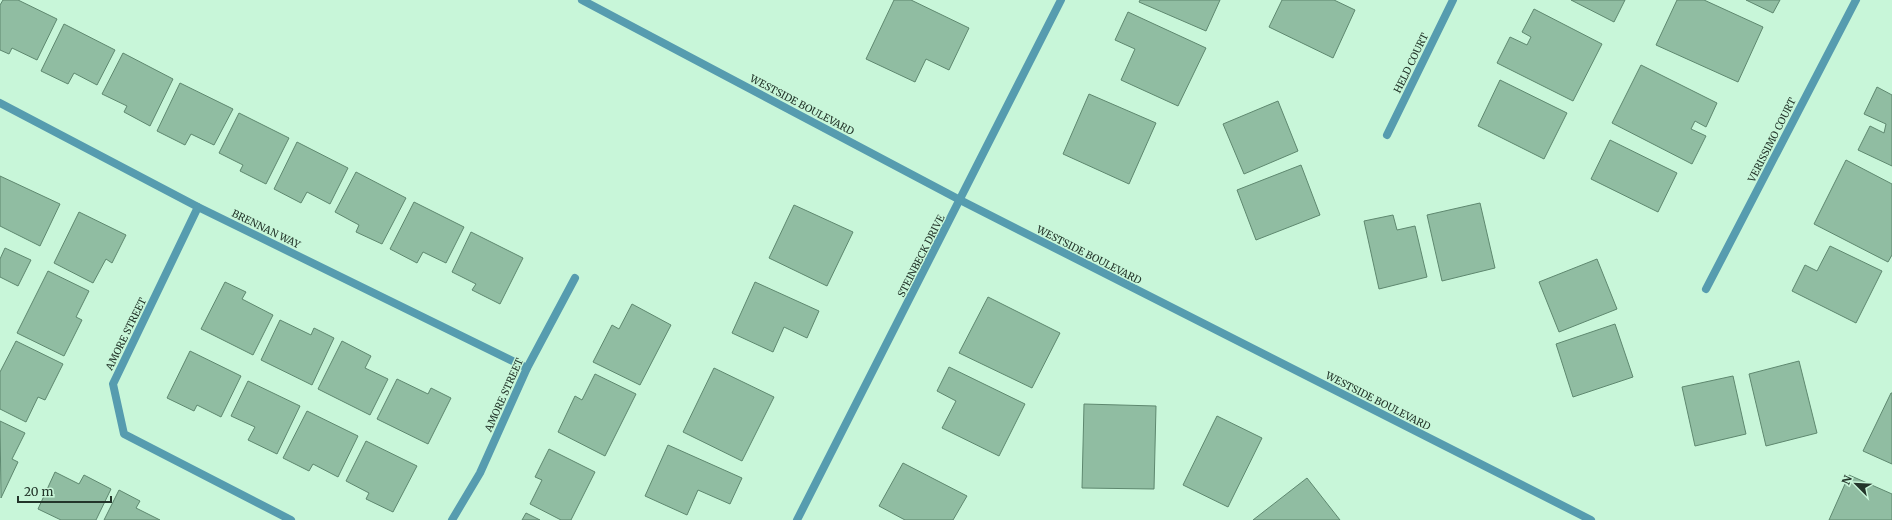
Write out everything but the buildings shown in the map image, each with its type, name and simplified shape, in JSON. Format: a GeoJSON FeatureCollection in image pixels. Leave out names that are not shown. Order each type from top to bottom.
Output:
{"type":"FeatureCollection","features":[{"type":"Feature","properties":{"kind":"street","name":"WESTSIDE BOULEVARD"},"geometry":{"type":"LineString","coordinates":[[582,0],[960,200],[1591,520]]}},
{"type":"Feature","properties":{"kind":"street","name":"STEINBECK DRIVE"},"geometry":{"type":"LineString","coordinates":[[797,520],[1061,0]]}},
{"type":"Feature","properties":{"kind":"street","name":"HELD COURT"},"geometry":{"type":"LineString","coordinates":[[1387,135],[1453,0]]}},
{"type":"Feature","properties":{"kind":"street","name":"VERISSIMO COURT"},"geometry":{"type":"LineString","coordinates":[[1706,289],[1856,0]]}},
{"type":"Feature","properties":{"kind":"street","name":"BRENNAN WAY"},"geometry":{"type":"LineString","coordinates":[[0,103],[198,207],[527,368]]}},
{"type":"Feature","properties":{"kind":"street","name":"AMORE STREET"},"geometry":{"type":"LineString","coordinates":[[198,207],[113,384],[124,434],[291,520]]}},
{"type":"Feature","properties":{"kind":"street","name":"AMORE STREET"},"geometry":{"type":"LineString","coordinates":[[452,520],[480,473],[527,368],[575,278]]}}]}
